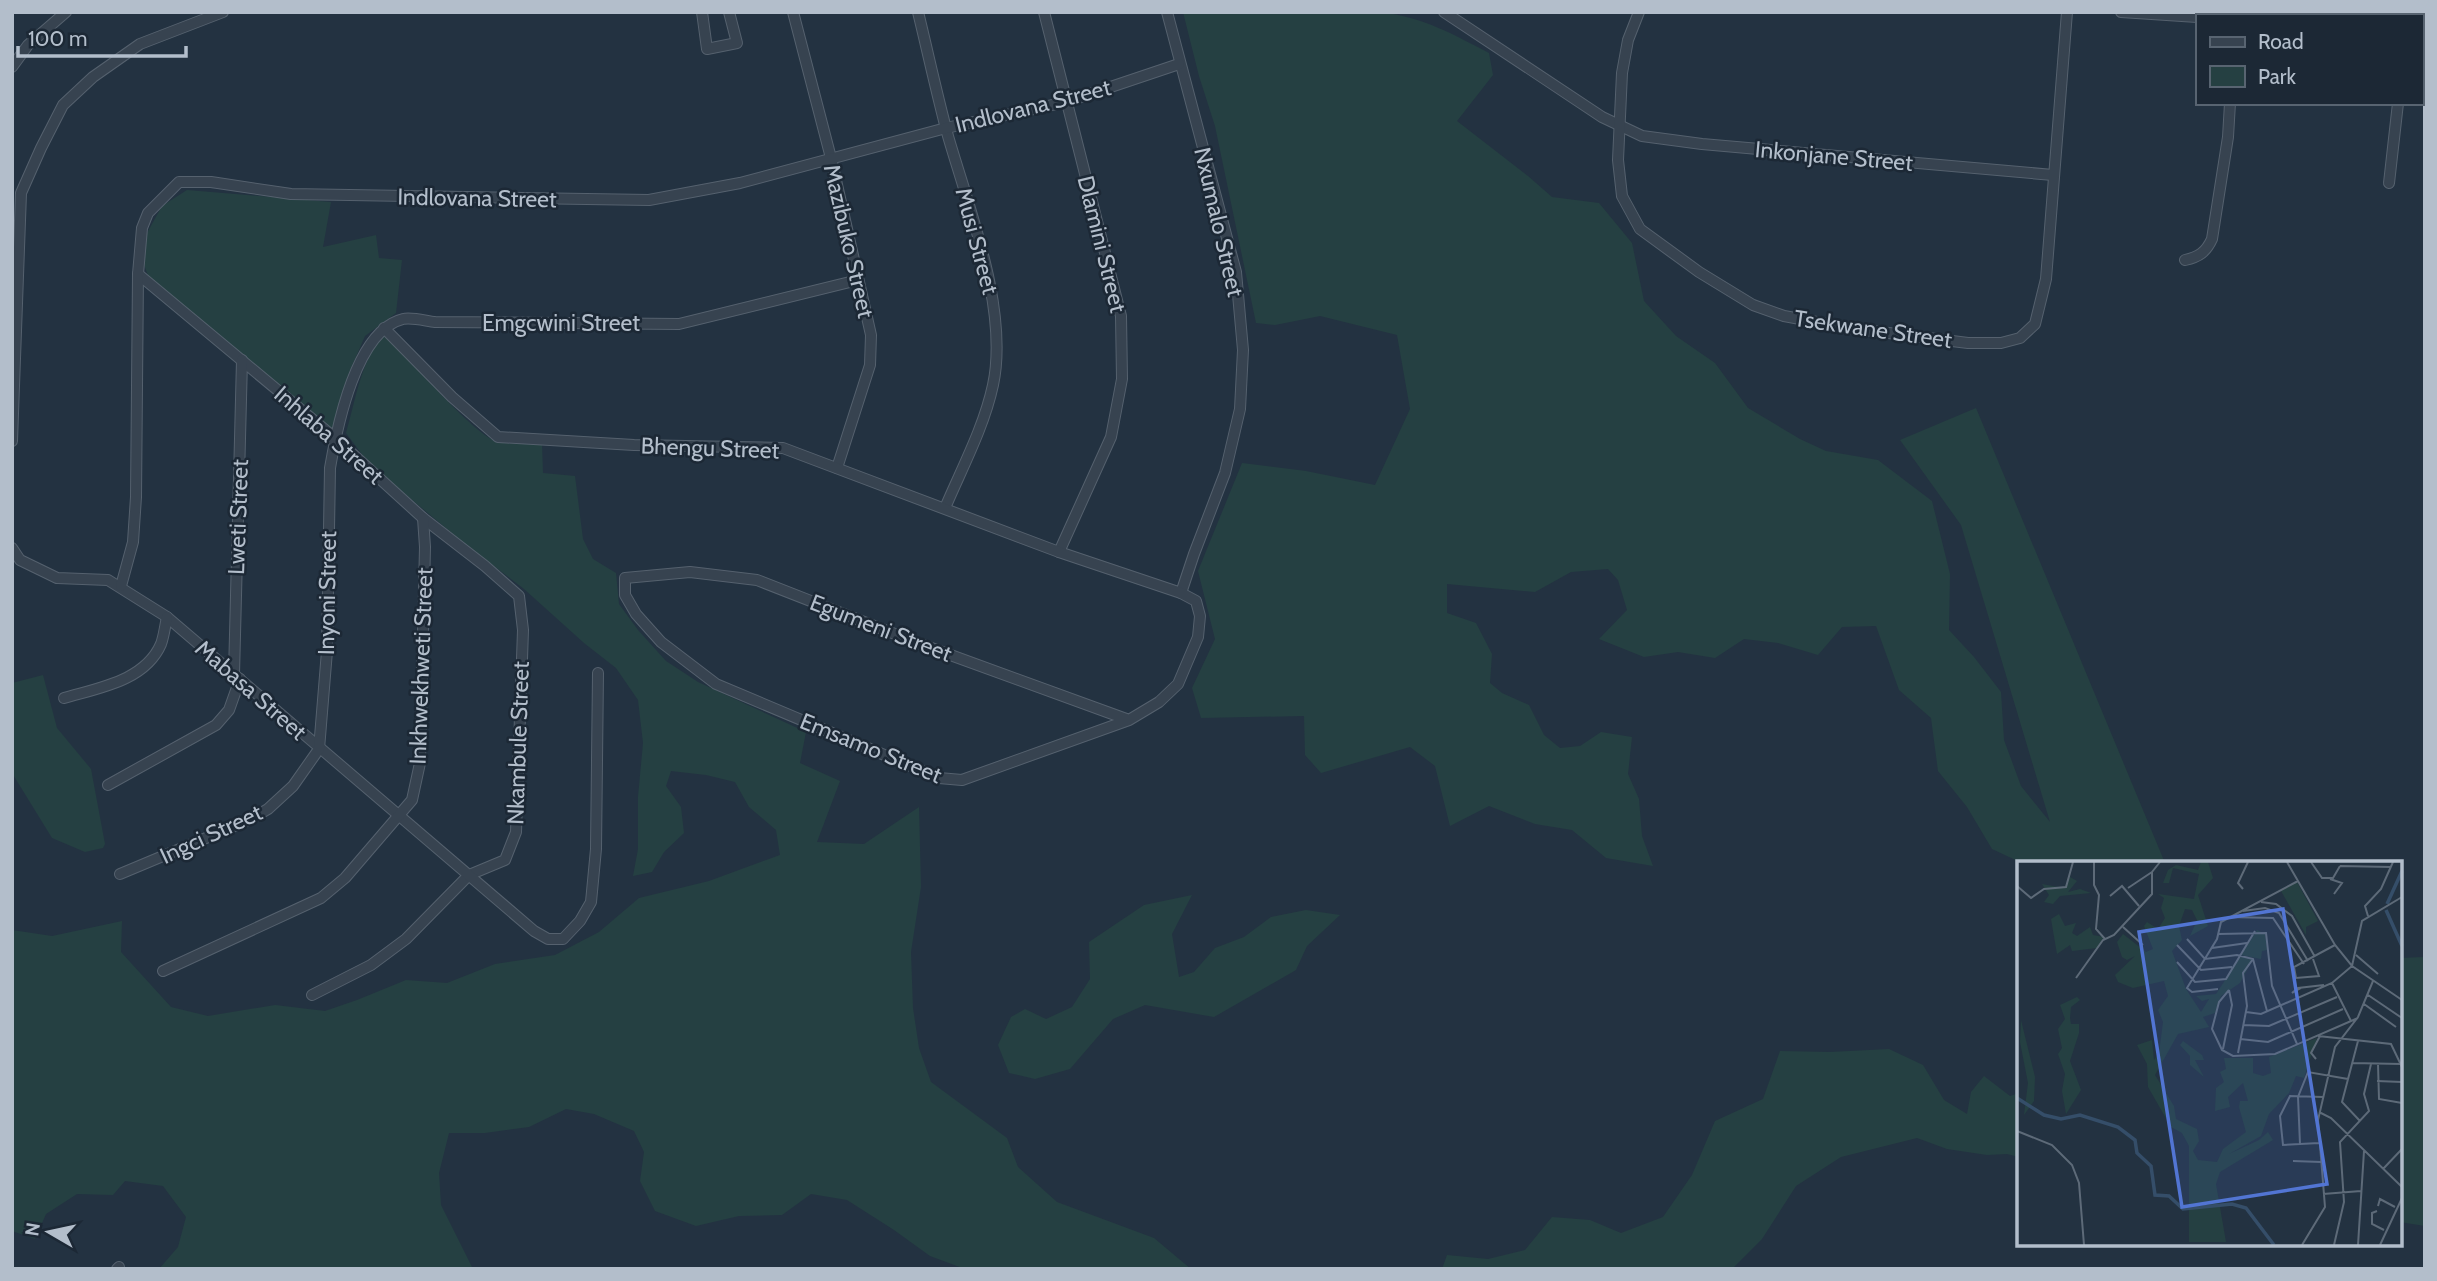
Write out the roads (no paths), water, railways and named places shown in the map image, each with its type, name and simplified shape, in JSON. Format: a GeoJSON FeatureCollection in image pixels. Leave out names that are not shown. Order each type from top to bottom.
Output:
{"type":"FeatureCollection","features":[{"type":"Feature","properties":{"kind":"street"},"geometry":{"type":"LineString","coordinates":[[12,67],[28,45],[66,12]]}},
{"type":"Feature","properties":{"kind":"street"},"geometry":{"type":"LineString","coordinates":[[12,441],[21,193],[41,148],[63,106],[93,76],[140,44],[223,12]]}},
{"type":"Feature","properties":{"kind":"street"},"geometry":{"type":"LineString","coordinates":[[702,12],[707,49],[737,43],[729,12]]}},
{"type":"Feature","properties":{"kind":"street","name":"Mazibuko Street"},"geometry":{"type":"LineString","coordinates":[[793,12],[831,158],[871,335],[870,365],[837,468]]}},
{"type":"Feature","properties":{"kind":"street","name":"Musi Street"},"geometry":{"type":"LineString","coordinates":[[918,12],[946,128],[992,287],[996,335],[993,383],[982,419],[945,508]]}},
{"type":"Feature","properties":{"kind":"street","name":"Dlamini Street"},"geometry":{"type":"LineString","coordinates":[[1044,12],[1121,316],[1122,379],[1111,437],[1059,552]]}},
{"type":"Feature","properties":{"kind":"street","name":"Nxumalo Street"},"geometry":{"type":"LineString","coordinates":[[1167,12],[1236,272],[1243,350],[1240,410],[1225,473],[1181,593]]}},
{"type":"Feature","properties":{"kind":"street","name":"Inkonjane Street"},"geometry":{"type":"LineString","coordinates":[[1444,12],[1591,110],[1642,136],[1702,144],[2053,175]]}},
{"type":"Feature","properties":{"kind":"street","name":"Tsekwane Street"},"geometry":{"type":"LineString","coordinates":[[1639,12],[1628,40],[1622,73],[1618,160],[1622,196],[1640,229],[1699,272],[1753,305],[1784,316],[1849,328],[1968,343],[2001,343],[2020,338],[2035,324],[2046,279],[2067,12]]}},
{"type":"Feature","properties":{"kind":"street"},"geometry":{"type":"LineString","coordinates":[[2121,12],[2196,17]]}},
{"type":"Feature","properties":{"kind":"street","name":"Indlovana Street"},"geometry":{"type":"LineString","coordinates":[[121,586],[133,542],[136,497],[138,274],[142,228],[148,213],[179,182],[211,183],[290,194],[649,200],[740,183],[946,128],[1066,102],[1179,64]]}},
{"type":"Feature","properties":{"kind":"street"},"geometry":{"type":"LineString","coordinates":[[2185,260],[2197,257],[2207,249],[2212,239],[2228,137],[2230,105]]}},
{"type":"Feature","properties":{"kind":"street"},"geometry":{"type":"LineString","coordinates":[[2389,183],[2398,105]]}},
{"type":"Feature","properties":{"kind":"street","name":"Inhlaba Street"},"geometry":{"type":"LineString","coordinates":[[138,274],[335,438],[423,518],[519,596]]}},
{"type":"Feature","properties":{"kind":"street","name":"Emgcwini Street"},"geometry":{"type":"LineString","coordinates":[[384,328],[404,319],[435,322],[679,324],[858,280]]}},
{"type":"Feature","properties":{"kind":"street"},"geometry":{"type":"LineString","coordinates":[[335,438],[361,357],[384,328]]}},
{"type":"Feature","properties":{"kind":"street","name":"Bhengu Street"},"geometry":{"type":"LineString","coordinates":[[384,328],[452,397],[498,437],[634,445],[783,449],[1059,552],[1181,593]]}},
{"type":"Feature","properties":{"kind":"street","name":"Lweti Street"},"geometry":{"type":"LineString","coordinates":[[108,785],[216,726],[229,710],[237,676],[242,360]]}},
{"type":"Feature","properties":{"kind":"street","name":"Inyoni Street"},"geometry":{"type":"LineString","coordinates":[[319,749],[327,651],[330,468],[335,438]]}},
{"type":"Feature","properties":{"kind":"street","name":"Inkhwekhweti Street"},"geometry":{"type":"LineString","coordinates":[[163,971],[321,898],[345,878],[412,800],[420,763],[425,547],[423,518]]}},
{"type":"Feature","properties":{"kind":"street","name":"Mabasa Street"},"geometry":{"type":"LineString","coordinates":[[12,548],[20,560],[57,578],[108,580],[167,617],[399,817],[548,939],[563,939],[580,921],[591,902],[596,849],[598,673]]}},
{"type":"Feature","properties":{"kind":"street","name":"Egumeni Street"},"geometry":{"type":"LineString","coordinates":[[625,578],[690,572],[757,580],[923,645],[1129,720]]}},
{"type":"Feature","properties":{"kind":"street","name":"Emsamo Street"},"geometry":{"type":"LineString","coordinates":[[625,578],[625,595],[636,614],[661,642],[716,684],[939,778],[962,780],[1129,720],[1159,702],[1178,684],[1198,637],[1200,616],[1196,601],[1181,593]]}},
{"type":"Feature","properties":{"kind":"street","name":"Nkambule Street"},"geometry":{"type":"LineString","coordinates":[[312,995],[371,965],[406,939],[469,876],[505,860],[516,832],[523,630],[519,596]]}},
{"type":"Feature","properties":{"kind":"street"},"geometry":{"type":"LineString","coordinates":[[64,698],[122,681],[148,664],[161,644],[167,617]]}},
{"type":"Feature","properties":{"kind":"street","name":"Ingci Street"},"geometry":{"type":"LineString","coordinates":[[120,874],[249,820],[268,809],[293,786],[319,749]]}}]}
